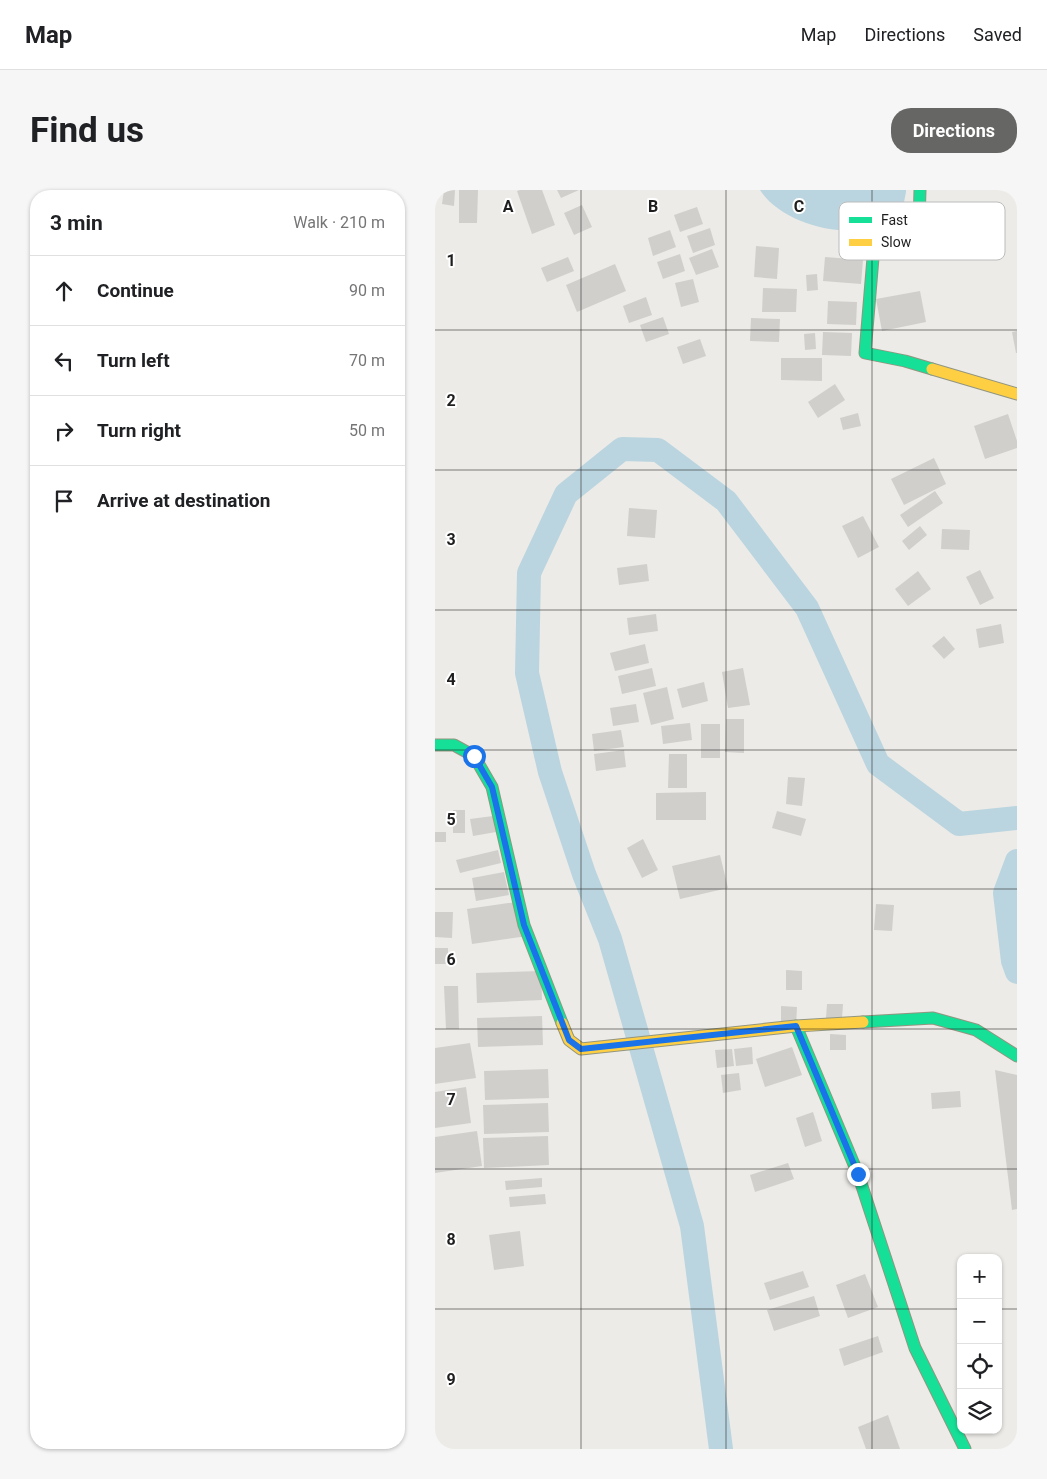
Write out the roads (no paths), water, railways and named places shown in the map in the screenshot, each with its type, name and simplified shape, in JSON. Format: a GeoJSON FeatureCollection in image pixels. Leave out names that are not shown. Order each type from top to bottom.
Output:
{"type":"FeatureCollection","features":[{"type":"Feature","properties":{"kind":"street"},"geometry":{"type":"LineString","coordinates":[[873,260],[865,353],[905,361],[1017,394]]}},
{"type":"Feature","properties":{"kind":"street"},"geometry":{"type":"LineString","coordinates":[[435,744],[454,745],[474,756],[492,787],[524,925],[569,1040],[581,1049],[796,1026],[933,1018],[976,1030],[1017,1056]]}},
{"type":"Feature","properties":{"kind":"street"},"geometry":{"type":"LineString","coordinates":[[796,1026],[858,1174],[915,1348],[965,1449]]}},
{"type":"Feature","properties":{"kind":"water"},"geometry":{"type":"Polygon","coordinates":[[[760,190],[906,190],[904,202],[839,202],[839,230],[816,226],[799,220],[783,212],[770,202],[760,190]]]}},
{"type":"Feature","properties":{"kind":"waterway"},"geometry":{"type":"LineString","coordinates":[[721,1449],[692,1226],[610,939],[584,874],[550,772],[527,673],[529,573],[566,494],[622,449],[658,450],[726,501],[807,608],[878,764],[959,824],[1017,818]]}},
{"type":"Feature","properties":{"kind":"waterway"},"geometry":{"type":"LineString","coordinates":[[1017,861],[1005,893],[1013,961],[1017,972]]}}]}
